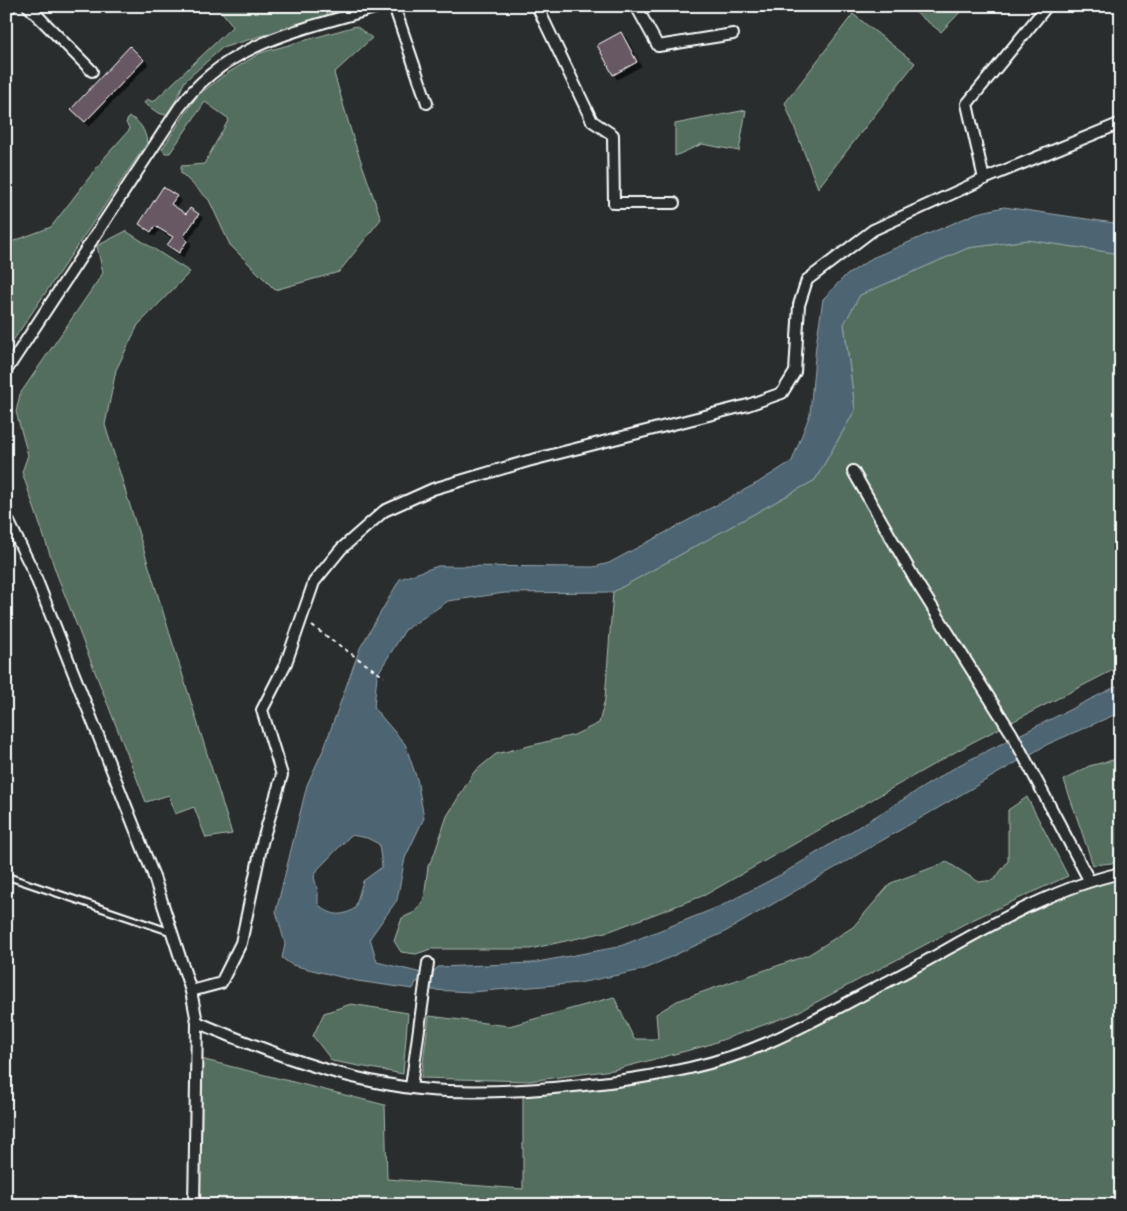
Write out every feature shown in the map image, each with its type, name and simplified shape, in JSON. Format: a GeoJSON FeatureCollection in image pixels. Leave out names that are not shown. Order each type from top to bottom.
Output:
{"type":"FeatureCollection","features":[{"type":"Feature","properties":{"kind":"street"},"geometry":{"type":"LineString","coordinates":[[6,10],[11,6]]}},
{"type":"Feature","properties":{"kind":"street"},"geometry":{"type":"LineString","coordinates":[[28,6],[92,70]]}},
{"type":"Feature","properties":{"kind":"street"},"geometry":{"type":"LineString","coordinates":[[6,371],[179,108],[197,86],[215,69],[252,48],[381,6]]}},
{"type":"Feature","properties":{"kind":"street"},"geometry":{"type":"LineString","coordinates":[[394,6],[428,103]]}},
{"type":"Feature","properties":{"kind":"street"},"geometry":{"type":"LineString","coordinates":[[536,6],[592,121],[613,135],[614,203],[674,203]]}},
{"type":"Feature","properties":{"kind":"street"},"geometry":{"type":"LineString","coordinates":[[636,6],[658,46],[733,34]]}},
{"type":"Feature","properties":{"kind":"street"},"geometry":{"type":"LineString","coordinates":[[984,180],[967,104],[1047,6]]}},
{"type":"Feature","properties":{"kind":"street"},"geometry":{"type":"LineString","coordinates":[[191,991],[221,983],[240,943],[262,843],[282,774],[262,710],[286,663],[314,582],[341,549],[384,511],[433,489],[518,464],[748,405],[782,393],[795,372],[799,305],[807,280],[873,230],[984,180],[1121,123]]}},
{"type":"Feature","properties":{"kind":"street"},"geometry":{"type":"LineString","coordinates":[[853,471],[917,583],[1012,734],[1089,880]]}},
{"type":"Feature","properties":{"kind":"street"},"geometry":{"type":"LineString","coordinates":[[6,516],[34,573],[153,874],[191,991],[197,1022],[194,1205]]}},
{"type":"Feature","properties":{"kind":"street"},"geometry":{"type":"LineString","coordinates":[[197,1022],[291,1060],[411,1087],[446,1091],[547,1090],[655,1076],[710,1063],[766,1044],[932,959],[1028,907],[1089,880],[1121,873]]}},
{"type":"Feature","properties":{"kind":"street"},"geometry":{"type":"LineString","coordinates":[[411,1087],[428,963]]}},
{"type":"Feature","properties":{"kind":"lane"},"geometry":{"type":"LineString","coordinates":[[6,876],[173,932]]}},
{"type":"Feature","properties":{"kind":"path"},"geometry":{"type":"LineString","coordinates":[[301,618],[384,677]]}},
{"type":"Feature","properties":{"kind":"green space"},"geometry":{"type":"Polygon","coordinates":[[[217,6],[358,6],[222,48],[185,81],[174,104],[166,115],[158,113],[144,103],[147,99],[153,102],[233,26],[217,6]]]}},
{"type":"Feature","properties":{"kind":"green space"},"geometry":{"type":"Polygon","coordinates":[[[907,6],[966,6],[941,32],[907,6]]]}},
{"type":"Feature","properties":{"kind":"green space"},"geometry":{"type":"Polygon","coordinates":[[[853,14],[915,63],[818,188],[785,103],[853,14]]]}},
{"type":"Feature","properties":{"kind":"green space"},"geometry":{"type":"Polygon","coordinates":[[[356,26],[372,38],[334,73],[353,138],[381,219],[339,272],[275,290],[230,245],[209,200],[181,173],[181,166],[204,164],[229,119],[205,102],[170,153],[165,153],[162,149],[197,96],[223,76],[260,53],[356,26]]]}},
{"type":"Feature","properties":{"kind":"green space"},"geometry":{"type":"Polygon","coordinates":[[[746,110],[739,151],[702,144],[675,156],[675,124],[746,110]]]}},
{"type":"Feature","properties":{"kind":"green space"},"geometry":{"type":"Polygon","coordinates":[[[129,117],[142,127],[147,143],[6,351],[6,244],[51,227],[105,157],[130,129],[126,123],[129,117]]]}},
{"type":"Feature","properties":{"kind":"green space"},"geometry":{"type":"Polygon","coordinates":[[[126,231],[190,272],[138,325],[116,370],[105,425],[232,834],[206,838],[194,807],[175,814],[169,795],[146,802],[57,575],[22,472],[28,455],[16,412],[20,394],[103,273],[97,246],[126,231]]]}},
{"type":"Feature","properties":{"kind":"green space"},"geometry":{"type":"Polygon","coordinates":[[[1028,240],[1121,254],[1121,666],[971,743],[705,895],[610,931],[530,949],[431,949],[416,954],[401,952],[394,941],[402,918],[415,912],[424,899],[428,866],[434,855],[447,816],[474,772],[496,754],[574,735],[599,723],[605,699],[613,592],[815,480],[855,410],[844,323],[860,295],[968,248],[1028,240]]]}},
{"type":"Feature","properties":{"kind":"green space"},"geometry":{"type":"Polygon","coordinates":[[[1121,758],[1121,862],[1093,865],[1064,780],[1089,766],[1121,758]]]}},
{"type":"Feature","properties":{"kind":"green space"},"geometry":{"type":"Polygon","coordinates":[[[1027,797],[1068,876],[970,921],[794,1014],[705,1046],[613,1070],[529,1081],[421,1078],[429,1016],[509,1026],[614,997],[634,1039],[658,1039],[656,1014],[677,1001],[808,955],[853,927],[891,883],[947,862],[979,882],[994,880],[1008,861],[1008,810],[1027,797]]]}},
{"type":"Feature","properties":{"kind":"green space"},"geometry":{"type":"Polygon","coordinates":[[[1121,873],[1121,1205],[194,1205],[201,1059],[385,1105],[387,1179],[523,1189],[523,1091],[655,1076],[766,1044],[1037,903],[1121,873]]]}},
{"type":"Feature","properties":{"kind":"green space"},"geometry":{"type":"Polygon","coordinates":[[[351,1004],[408,1013],[403,1074],[332,1061],[313,1036],[324,1013],[351,1004]]]}},
{"type":"Feature","properties":{"kind":"water"},"geometry":{"type":"Polygon","coordinates":[[[1004,207],[1121,224],[1121,254],[1028,240],[968,248],[860,295],[844,324],[855,410],[815,480],[613,592],[505,593],[448,601],[405,630],[377,675],[374,708],[405,744],[417,779],[424,818],[405,858],[397,900],[370,938],[377,962],[430,975],[438,967],[532,963],[618,947],[721,906],[782,874],[959,765],[1121,684],[1121,712],[1048,744],[723,933],[642,970],[579,983],[472,992],[432,990],[429,981],[416,982],[413,989],[357,981],[292,965],[282,958],[285,944],[276,911],[307,785],[324,748],[360,648],[400,579],[438,566],[594,567],[609,563],[759,482],[792,461],[810,414],[816,345],[823,299],[844,277],[872,258],[977,213],[1004,207]],[[351,835],[318,869],[314,877],[318,892],[318,904],[327,911],[340,914],[355,908],[363,881],[382,867],[379,844],[367,838],[351,835]]]}},
{"type":"Feature","properties":{"kind":"building"},"geometry":{"type":"Polygon","coordinates":[[[621,32],[637,62],[613,75],[597,45],[621,32]]]}},
{"type":"Feature","properties":{"kind":"building"},"geometry":{"type":"Polygon","coordinates":[[[130,46],[144,60],[85,122],[71,109],[130,46]]]}},
{"type":"Feature","properties":{"kind":"building"},"geometry":{"type":"Polygon","coordinates":[[[163,187],[177,196],[171,204],[186,214],[190,208],[199,214],[184,236],[187,241],[179,253],[167,245],[173,237],[155,226],[151,232],[139,224],[163,187]]]}}]}
